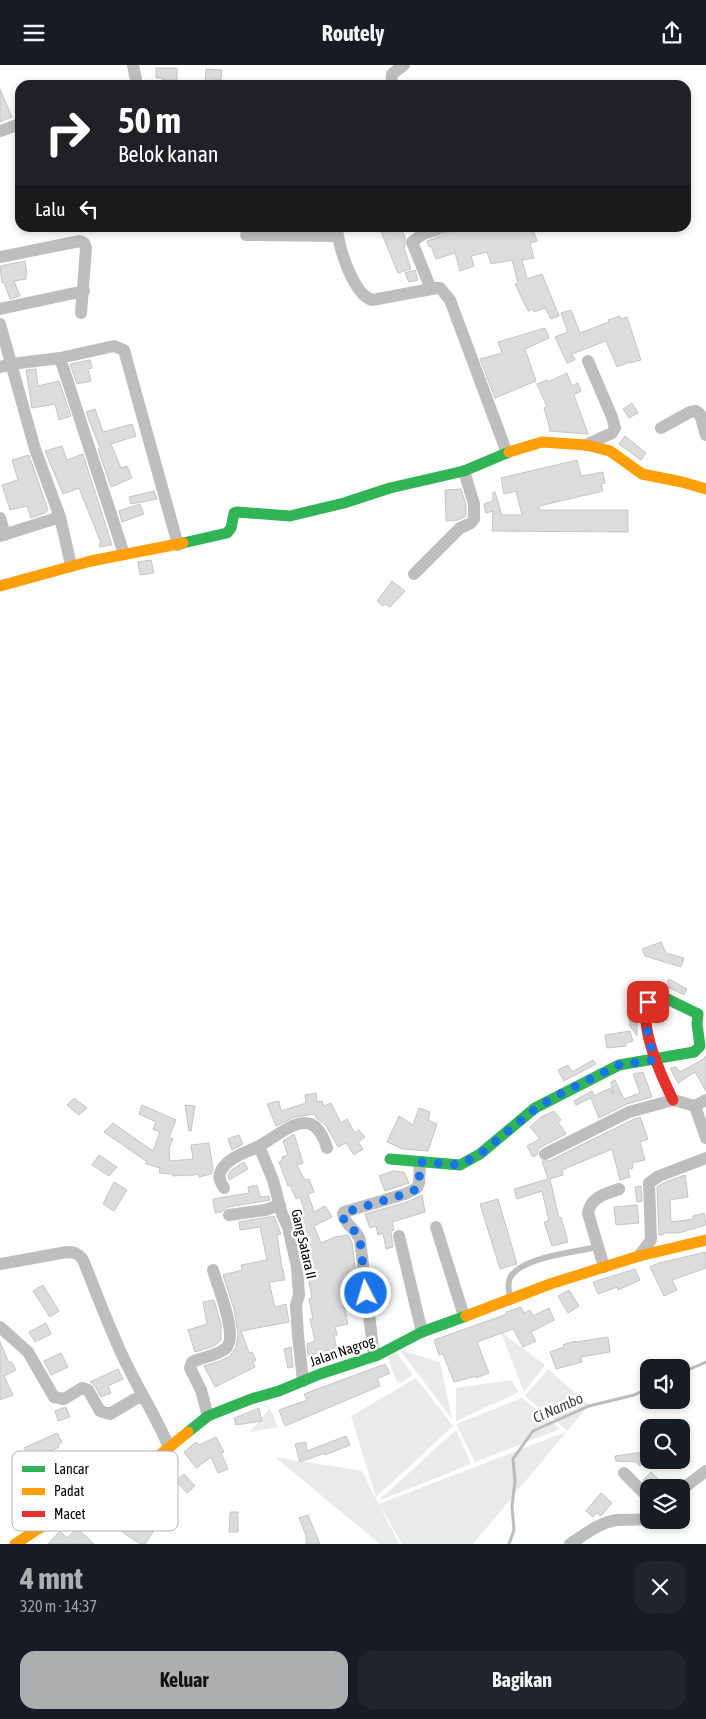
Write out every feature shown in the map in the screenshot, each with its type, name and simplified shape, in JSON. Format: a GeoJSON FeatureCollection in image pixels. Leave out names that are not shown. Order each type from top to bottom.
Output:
{"type":"FeatureCollection","features":[{"type":"Feature","properties":{"kind":"street"},"geometry":{"type":"LineString","coordinates":[[133,65],[136,80]]}},
{"type":"Feature","properties":{"kind":"street"},"geometry":{"type":"LineString","coordinates":[[391,75],[404,65]]}},
{"type":"Feature","properties":{"kind":"street"},"geometry":{"type":"LineString","coordinates":[[0,131],[15,126]]}},
{"type":"Feature","properties":{"kind":"street"},"geometry":{"type":"LineString","coordinates":[[246,235],[337,232],[351,275],[362,294],[368,299],[372,300],[440,288],[450,300],[507,453]]}},
{"type":"Feature","properties":{"kind":"street"},"geometry":{"type":"LineString","coordinates":[[429,232],[412,242],[431,289]]}},
{"type":"Feature","properties":{"kind":"street"},"geometry":{"type":"LineString","coordinates":[[0,257],[80,241],[84,243],[86,248],[81,313]]}},
{"type":"Feature","properties":{"kind":"street"},"geometry":{"type":"LineString","coordinates":[[0,309],[84,291]]}},
{"type":"Feature","properties":{"kind":"street"},"geometry":{"type":"LineString","coordinates":[[0,324],[6,365],[60,517],[71,565]]}},
{"type":"Feature","properties":{"kind":"street"},"geometry":{"type":"LineString","coordinates":[[6,365],[60,358],[114,346],[124,350],[178,545]]}},
{"type":"Feature","properties":{"kind":"street"},"geometry":{"type":"LineString","coordinates":[[60,358],[124,553]]}},
{"type":"Feature","properties":{"kind":"street"},"geometry":{"type":"LineString","coordinates":[[586,445],[612,433],[615,428],[588,361]]}},
{"type":"Feature","properties":{"kind":"street"},"geometry":{"type":"LineString","coordinates":[[661,428],[690,412],[696,411],[700,414],[706,435]]}},
{"type":"Feature","properties":{"kind":"street"},"geometry":{"type":"LineString","coordinates":[[0,586],[71,565],[124,553],[178,545],[228,533],[232,528],[234,513],[237,512],[290,516],[344,503],[390,488],[464,471],[507,453],[541,442],[586,445],[610,451],[642,474],[706,489]]}},
{"type":"Feature","properties":{"kind":"street"},"geometry":{"type":"LineString","coordinates":[[414,574],[460,528],[471,523],[474,519],[474,505],[464,471]]}},
{"type":"Feature","properties":{"kind":"street"},"geometry":{"type":"LineString","coordinates":[[0,518],[2,535],[60,517]]}},
{"type":"Feature","properties":{"kind":"street"},"geometry":{"type":"LineString","coordinates":[[390,1159],[460,1165],[480,1154],[535,1109],[558,1095],[619,1065],[654,1060],[694,1052],[700,1046],[697,1024],[698,1014],[653,993],[648,1002],[647,1030],[654,1060],[672,1101]]}},
{"type":"Feature","properties":{"kind":"street"},"geometry":{"type":"LineString","coordinates":[[545,1154],[629,1112],[672,1101],[701,1103],[706,1137]]}},
{"type":"Feature","properties":{"kind":"street"},"geometry":{"type":"LineString","coordinates":[[224,1189],[219,1176],[222,1168],[231,1159],[259,1146],[293,1124],[305,1122],[316,1127],[323,1136],[326,1148]]}},
{"type":"Feature","properties":{"kind":"street","name":"Gang Satara II"},"geometry":{"type":"LineString","coordinates":[[259,1146],[274,1180],[288,1227],[297,1267],[299,1295],[296,1305],[303,1381]]}},
{"type":"Feature","properties":{"kind":"street"},"geometry":{"type":"LineString","coordinates":[[639,1256],[651,1239],[649,1183],[658,1176],[706,1158]]}},
{"type":"Feature","properties":{"kind":"street"},"geometry":{"type":"LineString","coordinates":[[374,1356],[360,1240],[358,1234],[344,1222],[343,1214],[352,1209],[417,1189],[420,1162]]}},
{"type":"Feature","properties":{"kind":"street"},"geometry":{"type":"LineString","coordinates":[[604,1267],[588,1213],[590,1206],[597,1197],[619,1189]]}},
{"type":"Feature","properties":{"kind":"street"},"geometry":{"type":"LineString","coordinates":[[229,1215],[265,1211],[280,1205]]}},
{"type":"Feature","properties":{"kind":"street"},"geometry":{"type":"LineString","coordinates":[[436,1227],[464,1316]]}},
{"type":"Feature","properties":{"kind":"street"},"geometry":{"type":"LineString","coordinates":[[400,1236],[422,1332]]}},
{"type":"Feature","properties":{"kind":"street","name":"Jalan Nagrog"},"geometry":{"type":"LineString","coordinates":[[164,1451],[208,1416],[251,1399],[279,1391],[320,1373],[374,1356],[422,1332],[550,1284],[639,1256],[706,1240]]}},
{"type":"Feature","properties":{"kind":"street"},"geometry":{"type":"LineString","coordinates":[[0,1264],[67,1252],[80,1255],[116,1342],[169,1447]]}},
{"type":"Feature","properties":{"kind":"street"},"geometry":{"type":"LineString","coordinates":[[208,1416],[201,1390],[190,1368],[192,1362],[224,1350],[229,1343],[225,1304],[212,1270]]}},
{"type":"Feature","properties":{"kind":"street"},"geometry":{"type":"LineString","coordinates":[[0,1327],[28,1352],[54,1397],[64,1399],[82,1388],[88,1390],[100,1411],[110,1414],[135,1399],[143,1397]]}},
{"type":"Feature","properties":{"kind":"street"},"geometry":{"type":"LineString","coordinates":[[690,1483],[706,1471]]}},
{"type":"Feature","properties":{"kind":"street"},"geometry":{"type":"LineString","coordinates":[[624,1473],[640,1489]]}},
{"type":"Feature","properties":{"kind":"street"},"geometry":{"type":"LineString","coordinates":[[570,1544],[596,1527],[616,1520],[640,1520]]}},
{"type":"Feature","properties":{"kind":"street","name":"Jalan Nagrog"},"geometry":{"type":"LineString","coordinates":[[15,1544],[35,1531]]}},
{"type":"Feature","properties":{"kind":"lane"},"geometry":{"type":"LineString","coordinates":[[510,1299],[508,1282],[516,1271],[528,1264],[546,1258],[597,1247]]}},
{"type":"Feature","properties":{"kind":"shaded area"},"geometry":{"type":"Polygon","coordinates":[[[501,1332],[545,1365],[524,1392],[501,1332]]]}},
{"type":"Feature","properties":{"kind":"shaded area"},"geometry":{"type":"Polygon","coordinates":[[[400,1350],[440,1362],[452,1419],[400,1350]]]}},
{"type":"Feature","properties":{"kind":"shaded area"},"geometry":{"type":"Polygon","coordinates":[[[396,1352],[413,1375],[398,1384],[387,1357],[396,1352]]]}},
{"type":"Feature","properties":{"kind":"shaded area"},"geometry":{"type":"Polygon","coordinates":[[[548,1369],[589,1405],[568,1431],[525,1396],[548,1369]]]}},
{"type":"Feature","properties":{"kind":"shaded area"},"geometry":{"type":"Polygon","coordinates":[[[416,1378],[453,1426],[376,1497],[351,1416],[416,1378]]]}},
{"type":"Feature","properties":{"kind":"shaded area"},"geometry":{"type":"Polygon","coordinates":[[[511,1380],[519,1392],[456,1421],[456,1388],[511,1380]]]}},
{"type":"Feature","properties":{"kind":"shaded area"},"geometry":{"type":"Polygon","coordinates":[[[522,1398],[560,1429],[475,1462],[456,1424],[522,1398]]]}},
{"type":"Feature","properties":{"kind":"shaded area"},"geometry":{"type":"Polygon","coordinates":[[[270,1408],[278,1427],[250,1432],[270,1408]]]}},
{"type":"Feature","properties":{"kind":"shaded area"},"geometry":{"type":"Polygon","coordinates":[[[456,1430],[471,1464],[378,1501],[456,1430]]]}},
{"type":"Feature","properties":{"kind":"shaded area"},"geometry":{"type":"Polygon","coordinates":[[[567,1431],[473,1544],[402,1544],[379,1504],[567,1431]]]}},
{"type":"Feature","properties":{"kind":"shaded area"},"geometry":{"type":"Polygon","coordinates":[[[275,1457],[362,1471],[399,1544],[380,1544],[275,1457]]]}},
{"type":"Feature","properties":{"kind":"building"},"geometry":{"type":"Polygon","coordinates":[[[156,68],[177,68],[177,80],[156,78],[156,68]]]}},
{"type":"Feature","properties":{"kind":"building"},"geometry":{"type":"Polygon","coordinates":[[[206,69],[222,70],[221,80],[205,80],[206,69]]]}},
{"type":"Feature","properties":{"kind":"building"},"geometry":{"type":"Polygon","coordinates":[[[0,89],[12,117],[0,122],[0,89]]]}},
{"type":"Feature","properties":{"kind":"building"},"geometry":{"type":"Polygon","coordinates":[[[381,232],[403,232],[405,238],[404,248],[411,269],[398,273],[381,232]]]}},
{"type":"Feature","properties":{"kind":"building"},"geometry":{"type":"Polygon","coordinates":[[[452,232],[534,232],[537,241],[530,243],[534,258],[522,260],[527,279],[542,274],[559,316],[551,319],[545,308],[534,312],[533,309],[528,311],[515,284],[518,283],[512,260],[491,264],[487,252],[471,256],[474,266],[460,271],[455,253],[436,259],[427,241],[452,232]]]}},
{"type":"Feature","properties":{"kind":"building"},"geometry":{"type":"Polygon","coordinates":[[[25,261],[26,279],[14,281],[20,296],[10,299],[4,282],[2,283],[0,266],[25,261]]]}},
{"type":"Feature","properties":{"kind":"building"},"geometry":{"type":"Polygon","coordinates":[[[415,270],[418,280],[409,282],[405,273],[415,270]]]}},
{"type":"Feature","properties":{"kind":"building"},"geometry":{"type":"Polygon","coordinates":[[[571,310],[580,333],[609,322],[608,320],[620,316],[621,319],[627,317],[641,360],[617,367],[606,341],[572,354],[575,360],[567,363],[555,337],[568,332],[561,313],[571,310]]]}},
{"type":"Feature","properties":{"kind":"building"},"geometry":{"type":"Polygon","coordinates":[[[545,328],[549,338],[525,349],[536,381],[495,398],[480,359],[502,353],[498,342],[545,328]]]}},
{"type":"Feature","properties":{"kind":"building"},"geometry":{"type":"Polygon","coordinates":[[[90,360],[92,368],[88,369],[91,381],[77,384],[70,364],[90,360]]]}},
{"type":"Feature","properties":{"kind":"building"},"geometry":{"type":"Polygon","coordinates":[[[36,369],[38,386],[59,381],[71,416],[59,420],[55,404],[32,408],[26,370],[36,369]]]}},
{"type":"Feature","properties":{"kind":"building"},"geometry":{"type":"Polygon","coordinates":[[[567,373],[572,386],[578,383],[581,391],[574,395],[588,434],[549,431],[544,408],[547,407],[537,384],[547,380],[548,382],[567,373]]]}},
{"type":"Feature","properties":{"kind":"building"},"geometry":{"type":"Polygon","coordinates":[[[632,403],[638,413],[629,418],[623,409],[632,403]]]}},
{"type":"Feature","properties":{"kind":"building"},"geometry":{"type":"Polygon","coordinates":[[[95,409],[103,432],[132,424],[136,436],[111,444],[121,468],[127,466],[132,478],[111,487],[98,449],[100,448],[86,412],[95,409]]]}},
{"type":"Feature","properties":{"kind":"building"},"geometry":{"type":"Polygon","coordinates":[[[625,436],[646,453],[641,460],[619,444],[625,436]]]}},
{"type":"Feature","properties":{"kind":"building"},"geometry":{"type":"Polygon","coordinates":[[[62,446],[67,460],[83,454],[112,545],[100,547],[99,544],[101,543],[79,488],[63,494],[45,451],[62,446]]]}},
{"type":"Feature","properties":{"kind":"building"},"geometry":{"type":"Polygon","coordinates":[[[29,455],[48,510],[31,518],[27,506],[10,510],[2,485],[18,480],[12,460],[29,455]]]}},
{"type":"Feature","properties":{"kind":"building"},"geometry":{"type":"Polygon","coordinates":[[[577,460],[581,476],[603,472],[605,483],[601,484],[603,491],[539,506],[539,510],[628,510],[628,532],[492,531],[493,511],[486,513],[484,504],[493,501],[493,492],[495,492],[502,515],[522,515],[516,491],[504,494],[501,478],[577,460]]]}},
{"type":"Feature","properties":{"kind":"building"},"geometry":{"type":"Polygon","coordinates":[[[461,489],[466,505],[466,516],[459,520],[446,521],[445,490],[461,489]]]}},
{"type":"Feature","properties":{"kind":"building"},"geometry":{"type":"Polygon","coordinates":[[[154,491],[157,499],[131,504],[129,497],[154,491]]]}},
{"type":"Feature","properties":{"kind":"building"},"geometry":{"type":"Polygon","coordinates":[[[140,504],[144,514],[122,522],[119,511],[140,504]]]}},
{"type":"Feature","properties":{"kind":"building"},"geometry":{"type":"Polygon","coordinates":[[[151,560],[154,573],[140,575],[138,562],[151,560]]]}},
{"type":"Feature","properties":{"kind":"building"},"geometry":{"type":"Polygon","coordinates":[[[392,581],[405,591],[390,607],[385,604],[383,606],[377,601],[392,581]]]}},
{"type":"Feature","properties":{"kind":"building"},"geometry":{"type":"Polygon","coordinates":[[[661,942],[666,953],[684,958],[681,967],[645,956],[642,949],[661,942]]]}},
{"type":"Feature","properties":{"kind":"building"},"geometry":{"type":"Polygon","coordinates":[[[669,979],[687,989],[684,995],[666,986],[669,979]]]}},
{"type":"Feature","properties":{"kind":"building"},"geometry":{"type":"Polygon","coordinates":[[[629,1001],[637,1001],[637,1036],[630,1026],[629,1001]]]}},
{"type":"Feature","properties":{"kind":"building"},"geometry":{"type":"Polygon","coordinates":[[[630,1031],[633,1041],[626,1043],[626,1046],[607,1048],[605,1035],[630,1031]]]}},
{"type":"Feature","properties":{"kind":"building"},"geometry":{"type":"Polygon","coordinates":[[[706,1056],[706,1091],[695,1072],[678,1083],[670,1068],[676,1067],[680,1072],[706,1056]]]}},
{"type":"Feature","properties":{"kind":"building"},"geometry":{"type":"Polygon","coordinates":[[[593,1060],[596,1064],[564,1081],[558,1070],[568,1065],[572,1072],[593,1060]]]}},
{"type":"Feature","properties":{"kind":"building"},"geometry":{"type":"Polygon","coordinates":[[[643,1072],[652,1097],[627,1104],[599,1118],[591,1098],[576,1105],[574,1101],[592,1091],[594,1096],[610,1088],[613,1094],[611,1082],[615,1080],[624,1099],[640,1093],[633,1074],[643,1072]]]}},
{"type":"Feature","properties":{"kind":"building"},"geometry":{"type":"Polygon","coordinates":[[[316,1093],[317,1102],[322,1101],[324,1106],[331,1103],[341,1123],[347,1119],[355,1133],[359,1130],[365,1137],[358,1142],[363,1149],[354,1155],[346,1143],[338,1147],[325,1124],[316,1118],[315,1114],[295,1117],[276,1126],[267,1104],[279,1101],[281,1111],[306,1103],[305,1095],[316,1093]]]}},
{"type":"Feature","properties":{"kind":"building"},"geometry":{"type":"Polygon","coordinates":[[[74,1098],[87,1108],[79,1115],[67,1105],[74,1098]]]}},
{"type":"Feature","properties":{"kind":"building"},"geometry":{"type":"Polygon","coordinates":[[[142,1105],[176,1120],[169,1138],[173,1139],[169,1148],[170,1161],[193,1159],[191,1145],[209,1143],[213,1169],[211,1174],[199,1177],[199,1174],[173,1176],[173,1174],[159,1173],[160,1168],[146,1164],[146,1161],[104,1132],[113,1123],[153,1151],[160,1132],[153,1129],[156,1122],[139,1114],[142,1105]]]}},
{"type":"Feature","properties":{"kind":"building"},"geometry":{"type":"Polygon","coordinates":[[[185,1105],[195,1106],[191,1131],[189,1131],[185,1105]]]}},
{"type":"Feature","properties":{"kind":"building"},"geometry":{"type":"Polygon","coordinates":[[[419,1108],[430,1112],[428,1120],[437,1124],[428,1151],[403,1149],[387,1142],[399,1116],[413,1125],[419,1108]]]}},
{"type":"Feature","properties":{"kind":"building"},"geometry":{"type":"Polygon","coordinates":[[[554,1111],[561,1120],[558,1122],[566,1134],[541,1147],[537,1155],[533,1157],[527,1146],[540,1139],[530,1127],[541,1117],[554,1111]]]}},
{"type":"Feature","properties":{"kind":"building"},"geometry":{"type":"Polygon","coordinates":[[[640,1117],[648,1139],[640,1142],[645,1160],[632,1163],[633,1168],[628,1169],[630,1177],[620,1180],[612,1149],[562,1170],[563,1175],[550,1179],[559,1218],[561,1217],[568,1242],[552,1246],[544,1222],[549,1221],[542,1191],[517,1199],[514,1189],[548,1179],[542,1161],[549,1161],[640,1117]]]}},
{"type":"Feature","properties":{"kind":"building"},"geometry":{"type":"Polygon","coordinates":[[[294,1134],[303,1163],[297,1165],[305,1180],[309,1179],[314,1192],[308,1194],[314,1212],[325,1206],[332,1217],[314,1226],[321,1243],[335,1237],[348,1235],[352,1242],[359,1297],[343,1301],[348,1324],[335,1327],[337,1335],[334,1335],[338,1354],[329,1356],[328,1350],[308,1356],[307,1344],[315,1341],[310,1319],[313,1319],[309,1299],[312,1298],[293,1219],[305,1213],[300,1197],[296,1199],[290,1185],[288,1186],[279,1162],[283,1160],[282,1157],[288,1155],[283,1141],[294,1134]]]}},
{"type":"Feature","properties":{"kind":"building"},"geometry":{"type":"Polygon","coordinates":[[[239,1135],[243,1144],[232,1150],[228,1139],[239,1135]]]}},
{"type":"Feature","properties":{"kind":"building"},"geometry":{"type":"Polygon","coordinates":[[[99,1155],[117,1167],[109,1176],[92,1165],[99,1155]]]}},
{"type":"Feature","properties":{"kind":"building"},"geometry":{"type":"Polygon","coordinates":[[[244,1162],[248,1169],[229,1180],[230,1171],[244,1162]]]}},
{"type":"Feature","properties":{"kind":"building"},"geometry":{"type":"Polygon","coordinates":[[[393,1171],[404,1172],[409,1183],[385,1191],[379,1176],[393,1171]]]}},
{"type":"Feature","properties":{"kind":"building"},"geometry":{"type":"Polygon","coordinates":[[[685,1175],[688,1197],[670,1200],[671,1222],[693,1219],[693,1216],[704,1213],[706,1225],[679,1233],[663,1233],[663,1235],[659,1235],[657,1187],[685,1175]]]}},
{"type":"Feature","properties":{"kind":"building"},"geometry":{"type":"Polygon","coordinates":[[[114,1182],[127,1190],[114,1211],[103,1204],[114,1182]]]}},
{"type":"Feature","properties":{"kind":"building"},"geometry":{"type":"Polygon","coordinates":[[[257,1185],[260,1197],[269,1196],[270,1200],[228,1207],[221,1212],[215,1213],[213,1199],[249,1193],[248,1187],[257,1185]]]}},
{"type":"Feature","properties":{"kind":"building"},"geometry":{"type":"Polygon","coordinates":[[[641,1186],[642,1201],[637,1202],[635,1187],[641,1186]]]}},
{"type":"Feature","properties":{"kind":"building"},"geometry":{"type":"Polygon","coordinates":[[[422,1195],[425,1212],[392,1222],[394,1230],[391,1232],[393,1247],[386,1249],[383,1233],[378,1235],[376,1226],[370,1228],[365,1214],[407,1202],[422,1195]]]}},
{"type":"Feature","properties":{"kind":"building"},"geometry":{"type":"Polygon","coordinates":[[[498,1199],[517,1264],[500,1269],[480,1204],[498,1199]]]}},
{"type":"Feature","properties":{"kind":"building"},"geometry":{"type":"Polygon","coordinates":[[[637,1205],[639,1223],[616,1225],[614,1207],[637,1205]]]}},
{"type":"Feature","properties":{"kind":"building"},"geometry":{"type":"Polygon","coordinates":[[[274,1216],[281,1234],[277,1235],[285,1280],[269,1282],[275,1307],[286,1304],[289,1322],[241,1331],[249,1353],[252,1352],[256,1360],[253,1362],[255,1367],[215,1387],[204,1366],[230,1356],[236,1347],[238,1335],[234,1309],[223,1275],[242,1270],[241,1265],[267,1260],[260,1227],[240,1230],[239,1222],[274,1216]]]}},
{"type":"Feature","properties":{"kind":"building"},"geometry":{"type":"Polygon","coordinates":[[[706,1252],[706,1268],[672,1280],[677,1290],[664,1296],[650,1267],[659,1263],[706,1252]]]}},
{"type":"Feature","properties":{"kind":"building"},"geometry":{"type":"Polygon","coordinates":[[[635,1269],[640,1280],[618,1290],[617,1287],[598,1294],[593,1282],[635,1269]]]}},
{"type":"Feature","properties":{"kind":"building"},"geometry":{"type":"Polygon","coordinates":[[[43,1285],[59,1311],[50,1317],[33,1291],[43,1285]]]}},
{"type":"Feature","properties":{"kind":"building"},"geometry":{"type":"Polygon","coordinates":[[[569,1290],[579,1306],[568,1313],[558,1296],[569,1290]]]}},
{"type":"Feature","properties":{"kind":"building"},"geometry":{"type":"Polygon","coordinates":[[[214,1300],[221,1324],[221,1340],[214,1346],[195,1352],[188,1330],[207,1324],[203,1302],[214,1300]]]}},
{"type":"Feature","properties":{"kind":"building"},"geometry":{"type":"Polygon","coordinates":[[[521,1307],[524,1313],[530,1310],[533,1316],[549,1308],[554,1320],[531,1332],[536,1341],[523,1347],[513,1329],[477,1342],[489,1373],[476,1378],[476,1376],[454,1382],[443,1354],[439,1355],[434,1340],[507,1314],[506,1312],[521,1307]]]}},
{"type":"Feature","properties":{"kind":"building"},"geometry":{"type":"Polygon","coordinates":[[[46,1323],[51,1334],[35,1342],[29,1332],[46,1323]]]}},
{"type":"Feature","properties":{"kind":"building"},"geometry":{"type":"Polygon","coordinates":[[[608,1337],[610,1352],[581,1357],[582,1362],[556,1369],[550,1352],[575,1341],[608,1337]]]}},
{"type":"Feature","properties":{"kind":"building"},"geometry":{"type":"Polygon","coordinates":[[[0,1342],[9,1363],[11,1361],[16,1370],[4,1376],[13,1395],[0,1400],[0,1342]]]}},
{"type":"Feature","properties":{"kind":"building"},"geometry":{"type":"Polygon","coordinates":[[[291,1347],[293,1367],[288,1368],[284,1349],[291,1347]]]}},
{"type":"Feature","properties":{"kind":"building"},"geometry":{"type":"Polygon","coordinates":[[[61,1353],[68,1367],[51,1375],[44,1361],[61,1353]]]}},
{"type":"Feature","properties":{"kind":"building"},"geometry":{"type":"Polygon","coordinates":[[[385,1364],[390,1373],[377,1379],[380,1386],[285,1426],[279,1410],[307,1400],[304,1394],[385,1364]]]}},
{"type":"Feature","properties":{"kind":"building"},"geometry":{"type":"Polygon","coordinates":[[[118,1369],[123,1379],[108,1386],[111,1393],[101,1397],[95,1386],[90,1382],[118,1369]]]}},
{"type":"Feature","properties":{"kind":"building"},"geometry":{"type":"Polygon","coordinates":[[[66,1407],[70,1417],[58,1421],[55,1411],[66,1407]]]}},
{"type":"Feature","properties":{"kind":"building"},"geometry":{"type":"Polygon","coordinates":[[[259,1408],[262,1421],[236,1425],[234,1418],[259,1408]]]}},
{"type":"Feature","properties":{"kind":"building"},"geometry":{"type":"Polygon","coordinates":[[[57,1433],[62,1442],[58,1445],[59,1447],[51,1451],[26,1451],[24,1448],[57,1433]]]}},
{"type":"Feature","properties":{"kind":"building"},"geometry":{"type":"Polygon","coordinates":[[[346,1436],[350,1445],[300,1462],[295,1444],[306,1442],[307,1451],[346,1436]]]}},
{"type":"Feature","properties":{"kind":"building"},"geometry":{"type":"Polygon","coordinates":[[[216,1437],[224,1452],[221,1453],[228,1469],[218,1473],[211,1457],[196,1468],[184,1452],[196,1442],[199,1445],[216,1437]]]}},
{"type":"Feature","properties":{"kind":"building"},"geometry":{"type":"Polygon","coordinates":[[[640,1453],[640,1466],[636,1462],[616,1461],[615,1456],[640,1453]]]}},
{"type":"Feature","properties":{"kind":"building"},"geometry":{"type":"Polygon","coordinates":[[[651,1472],[658,1479],[644,1479],[651,1472]]]}},
{"type":"Feature","properties":{"kind":"building"},"geometry":{"type":"Polygon","coordinates":[[[184,1474],[195,1486],[187,1493],[178,1483],[178,1479],[184,1474]]]}},
{"type":"Feature","properties":{"kind":"building"},"geometry":{"type":"Polygon","coordinates":[[[601,1493],[612,1503],[601,1516],[597,1513],[593,1517],[586,1511],[601,1493]]]}},
{"type":"Feature","properties":{"kind":"building"},"geometry":{"type":"Polygon","coordinates":[[[230,1512],[238,1512],[238,1532],[229,1532],[230,1512]]]}},
{"type":"Feature","properties":{"kind":"building"},"geometry":{"type":"Polygon","coordinates":[[[308,1515],[320,1544],[306,1544],[306,1535],[299,1518],[308,1515]]]}},
{"type":"Feature","properties":{"kind":"building"},"geometry":{"type":"Polygon","coordinates":[[[60,1531],[67,1538],[74,1531],[80,1531],[94,1544],[48,1544],[60,1531]]]}},
{"type":"Feature","properties":{"kind":"building"},"geometry":{"type":"Polygon","coordinates":[[[121,1531],[154,1531],[145,1544],[140,1544],[121,1531]]]}},
{"type":"Feature","properties":{"kind":"waterway","name":"Ci Nambo"},"geometry":{"type":"LineString","coordinates":[[690,1369],[706,1362]]}},
{"type":"Feature","properties":{"kind":"waterway","name":"Ci Nambo"},"geometry":{"type":"LineString","coordinates":[[509,1544],[514,1530],[512,1506],[515,1481],[513,1459],[533,1431],[589,1406],[640,1392]]}},
{"type":"Feature","properties":{"kind":"traffic: fast"},"geometry":{"type":"LineString","coordinates":[[183,543],[227,533],[231,528],[234,513],[237,512],[290,516],[344,503],[390,488],[464,471],[509,452]]}},
{"type":"Feature","properties":{"kind":"traffic: fast"},"geometry":{"type":"LineString","coordinates":[[390,1159],[460,1165],[480,1154],[535,1108],[619,1065],[694,1052],[700,1046],[697,1024],[698,1014],[657,994],[652,994]]}},
{"type":"Feature","properties":{"kind":"traffic: fast"},"geometry":{"type":"LineString","coordinates":[[188,1432],[208,1416],[251,1399],[279,1391],[320,1374],[378,1355],[422,1332],[466,1316]]}},
{"type":"Feature","properties":{"kind":"traffic: slow"},"geometry":{"type":"LineString","coordinates":[[509,452],[542,442],[586,445],[610,451],[642,474],[706,489]]}},
{"type":"Feature","properties":{"kind":"traffic: slow"},"geometry":{"type":"LineString","coordinates":[[0,586],[91,561],[183,543]]}},
{"type":"Feature","properties":{"kind":"traffic: slow"},"geometry":{"type":"LineString","coordinates":[[466,1316],[550,1284],[639,1256],[706,1240]]}},
{"type":"Feature","properties":{"kind":"traffic: slow"},"geometry":{"type":"LineString","coordinates":[[165,1451],[188,1432]]}},
{"type":"Feature","properties":{"kind":"traffic: slow"},"geometry":{"type":"LineString","coordinates":[[15,1544],[35,1531]]}},
{"type":"Feature","properties":{"kind":"traffic: jam"},"geometry":{"type":"LineString","coordinates":[[652,994],[647,1005],[647,1032],[662,1077],[673,1100]]}},
{"type":"Feature","properties":{"kind":"route"},"geometry":{"type":"LineString","coordinates":[[366,1293],[360,1240],[358,1234],[344,1222],[343,1213],[417,1189],[420,1162],[460,1165],[480,1154],[535,1109],[558,1095],[619,1065],[654,1060],[647,1030],[648,1002]]}}]}
